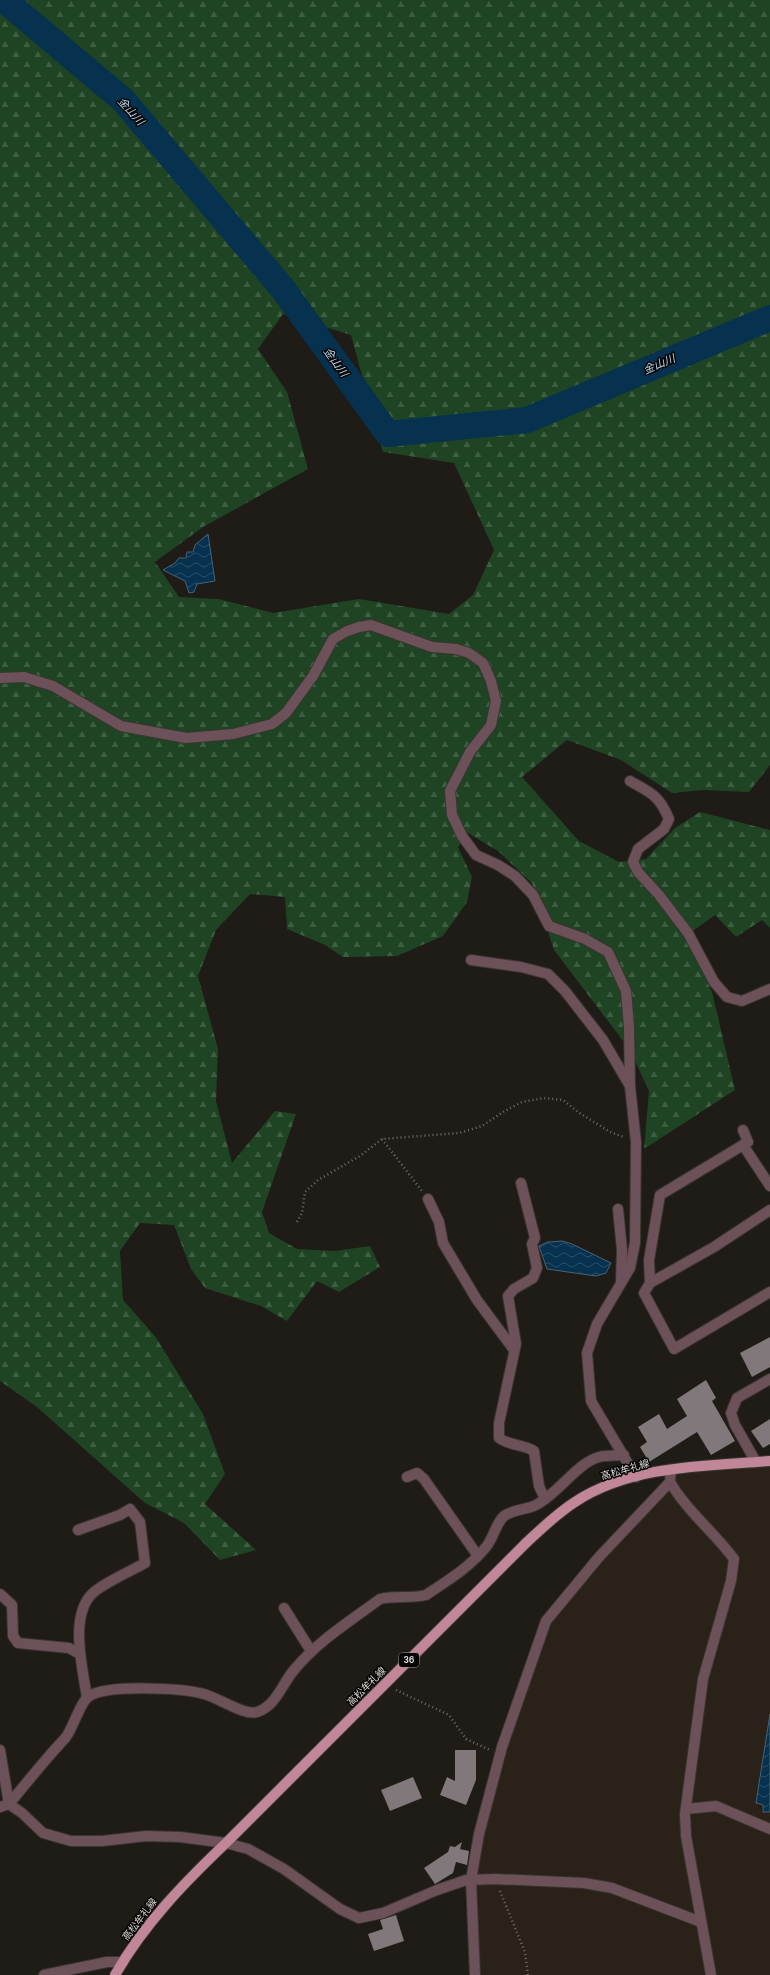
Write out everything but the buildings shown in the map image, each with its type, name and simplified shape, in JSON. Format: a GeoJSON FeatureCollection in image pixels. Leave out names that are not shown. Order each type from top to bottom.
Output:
{"type":"FeatureCollection","features":[{"type":"Feature","properties":{"kind":"main road","name":"高松牟礼線"},"geometry":{"type":"LineString","coordinates":[[115,1975],[149,1922],[188,1879],[549,1522],[574,1502],[602,1487],[636,1477],[671,1470],[770,1461]]}},
{"type":"Feature","properties":{"kind":"street"},"geometry":{"type":"LineString","coordinates":[[0,678],[24,677],[53,686],[121,726],[186,738],[234,734],[272,724],[286,713],[313,676],[333,639],[346,631],[359,627],[371,625],[432,647],[456,649],[469,653],[483,663],[491,681],[496,701],[491,725],[470,752],[450,791],[452,815],[462,836],[476,855],[498,865],[515,876],[533,895],[549,926],[585,939],[608,952],[626,991],[629,1027],[630,1086],[636,1142],[635,1243],[630,1268],[597,1324],[587,1353],[591,1401],[636,1477]]}},
{"type":"Feature","properties":{"kind":"street"},"geometry":{"type":"LineString","coordinates":[[630,781],[653,794],[662,803],[669,819],[664,829],[638,849],[633,862],[638,872],[659,895],[688,933],[714,982],[727,997],[742,1001],[770,989]]}},
{"type":"Feature","properties":{"kind":"street"},"geometry":{"type":"LineString","coordinates":[[471,960],[548,974],[565,991],[603,1040],[630,1086]]}},
{"type":"Feature","properties":{"kind":"street"},"geometry":{"type":"LineString","coordinates":[[650,1283],[649,1260],[660,1195],[748,1142],[743,1130]]}},
{"type":"Feature","properties":{"kind":"street"},"geometry":{"type":"LineString","coordinates":[[743,1145],[770,1186]]}},
{"type":"Feature","properties":{"kind":"street"},"geometry":{"type":"LineString","coordinates":[[521,1183],[535,1238],[532,1244],[537,1268],[533,1278],[514,1289],[508,1296],[516,1344],[499,1423],[499,1438],[506,1443],[526,1446],[534,1451],[539,1486],[545,1499]]}},
{"type":"Feature","properties":{"kind":"street"},"geometry":{"type":"LineString","coordinates":[[428,1198],[439,1222],[443,1243],[457,1269],[477,1300],[514,1350]]}},
{"type":"Feature","properties":{"kind":"street"},"geometry":{"type":"LineString","coordinates":[[618,1209],[622,1250],[622,1282]]}},
{"type":"Feature","properties":{"kind":"street"},"geometry":{"type":"LineString","coordinates":[[770,1210],[714,1247],[650,1283],[644,1293],[674,1349],[770,1292]]}},
{"type":"Feature","properties":{"kind":"street"},"geometry":{"type":"LineString","coordinates":[[756,1462],[735,1425],[731,1413],[737,1398],[770,1379]]}},
{"type":"Feature","properties":{"kind":"street"},"geometry":{"type":"LineString","coordinates":[[5,1805],[66,1737],[87,1698],[98,1692],[135,1689],[174,1689],[204,1694],[223,1700],[241,1711],[255,1713],[265,1709],[273,1702],[293,1671],[311,1650],[380,1600],[393,1596],[416,1597],[426,1595],[478,1556],[487,1545],[503,1517],[513,1511],[534,1506],[545,1499],[558,1490],[584,1464],[600,1457],[624,1455]]}},
{"type":"Feature","properties":{"kind":"street"},"geometry":{"type":"LineString","coordinates":[[671,1470],[670,1482],[680,1499],[724,1545],[734,1559],[732,1581],[703,1679],[686,1809],[686,1836],[711,1975]]}},
{"type":"Feature","properties":{"kind":"street"},"geometry":{"type":"LineString","coordinates":[[407,1477],[417,1473],[424,1479],[478,1556]]}},
{"type":"Feature","properties":{"kind":"street"},"geometry":{"type":"LineString","coordinates":[[475,1975],[471,1880],[479,1834],[501,1754],[546,1621],[599,1557],[670,1482]]}},
{"type":"Feature","properties":{"kind":"street"},"geometry":{"type":"LineString","coordinates":[[78,1530],[130,1510],[140,1522],[145,1563],[94,1592],[81,1612],[80,1654],[87,1698]]}},
{"type":"Feature","properties":{"kind":"street"},"geometry":{"type":"LineString","coordinates":[[0,1594],[12,1605],[13,1636],[18,1643],[69,1648],[80,1654]]}},
{"type":"Feature","properties":{"kind":"street"},"geometry":{"type":"LineString","coordinates":[[284,1608],[311,1650]]}},
{"type":"Feature","properties":{"kind":"street"},"geometry":{"type":"LineString","coordinates":[[0,1750],[5,1805]]}},
{"type":"Feature","properties":{"kind":"street"},"geometry":{"type":"LineString","coordinates":[[5,1805],[22,1813],[43,1833],[71,1842],[102,1841],[146,1836],[180,1837],[226,1843],[248,1849],[284,1868],[340,1909],[359,1918],[383,1913],[437,1890],[471,1880],[495,1879],[584,1883],[612,1888],[701,1922]]}},
{"type":"Feature","properties":{"kind":"street"},"geometry":{"type":"LineString","coordinates":[[686,1809],[716,1806],[770,1829]]}},
{"type":"Feature","properties":{"kind":"street"},"geometry":{"type":"LineString","coordinates":[[44,1975],[107,1962],[123,1962]]}},
{"type":"Feature","properties":{"kind":"path"},"geometry":{"type":"LineString","coordinates":[[297,1222],[302,1212],[305,1192],[318,1180],[360,1156],[382,1139],[459,1132],[482,1126],[503,1112],[522,1102],[544,1098],[563,1100],[578,1112],[610,1132],[636,1142]]}},
{"type":"Feature","properties":{"kind":"path"},"geometry":{"type":"LineString","coordinates":[[382,1139],[428,1198]]}},
{"type":"Feature","properties":{"kind":"path"},"geometry":{"type":"LineString","coordinates":[[385,1684],[430,1708],[449,1715],[466,1739],[501,1754]]}},
{"type":"Feature","properties":{"kind":"path"},"geometry":{"type":"LineString","coordinates":[[495,1879],[525,1952],[528,1975]]}},
{"type":"Feature","properties":{"kind":"shaded area"},"geometry":{"type":"Polygon","coordinates":[[[770,1462],[770,1714],[756,1803],[763,1811],[770,1812],[770,1975],[477,1975],[471,1880],[501,1754],[546,1621],[670,1476],[770,1462]]]}},
{"type":"Feature","properties":{"kind":"green space"},"geometry":{"type":"Polygon","coordinates":[[[0,0],[770,0],[770,765],[749,792],[703,790],[672,793],[621,760],[567,740],[522,777],[579,841],[619,862],[646,859],[675,828],[700,812],[770,830],[770,928],[762,920],[736,937],[715,915],[686,936],[712,992],[735,1090],[644,1149],[649,1091],[630,1050],[554,950],[532,883],[498,851],[468,833],[458,847],[472,877],[467,902],[443,936],[397,956],[343,957],[325,945],[287,929],[285,897],[250,894],[216,930],[198,976],[218,1049],[216,1101],[232,1163],[275,1111],[296,1114],[262,1212],[269,1233],[297,1249],[335,1251],[370,1246],[380,1267],[339,1292],[317,1281],[287,1321],[261,1306],[205,1288],[191,1269],[174,1225],[140,1223],[120,1251],[123,1300],[155,1336],[203,1414],[225,1474],[205,1504],[256,1550],[220,1560],[184,1523],[145,1503],[37,1407],[0,1381],[0,0]],[[283,314],[258,349],[287,392],[308,469],[203,527],[155,562],[179,597],[219,599],[273,613],[359,599],[449,614],[473,595],[494,550],[454,463],[383,452],[351,335],[283,314]]]}},
{"type":"Feature","properties":{"kind":"water"},"geometry":{"type":"Polygon","coordinates":[[[208,534],[215,581],[197,584],[194,592],[189,593],[185,581],[163,570],[175,563],[179,558],[186,558],[187,552],[193,552],[195,545],[208,534]]]}},
{"type":"Feature","properties":{"kind":"water"},"geometry":{"type":"Polygon","coordinates":[[[562,1241],[572,1244],[611,1263],[606,1273],[596,1276],[547,1269],[539,1246],[548,1242],[562,1241]]]}},
{"type":"Feature","properties":{"kind":"water"},"geometry":{"type":"Polygon","coordinates":[[[770,1714],[770,1812],[763,1812],[763,1805],[756,1803],[770,1714]]]}},
{"type":"Feature","properties":{"kind":"waterway","name":"金山川"},"geometry":{"type":"LineString","coordinates":[[4,0],[123,100],[283,289],[388,434],[527,420],[770,318]]}}]}
